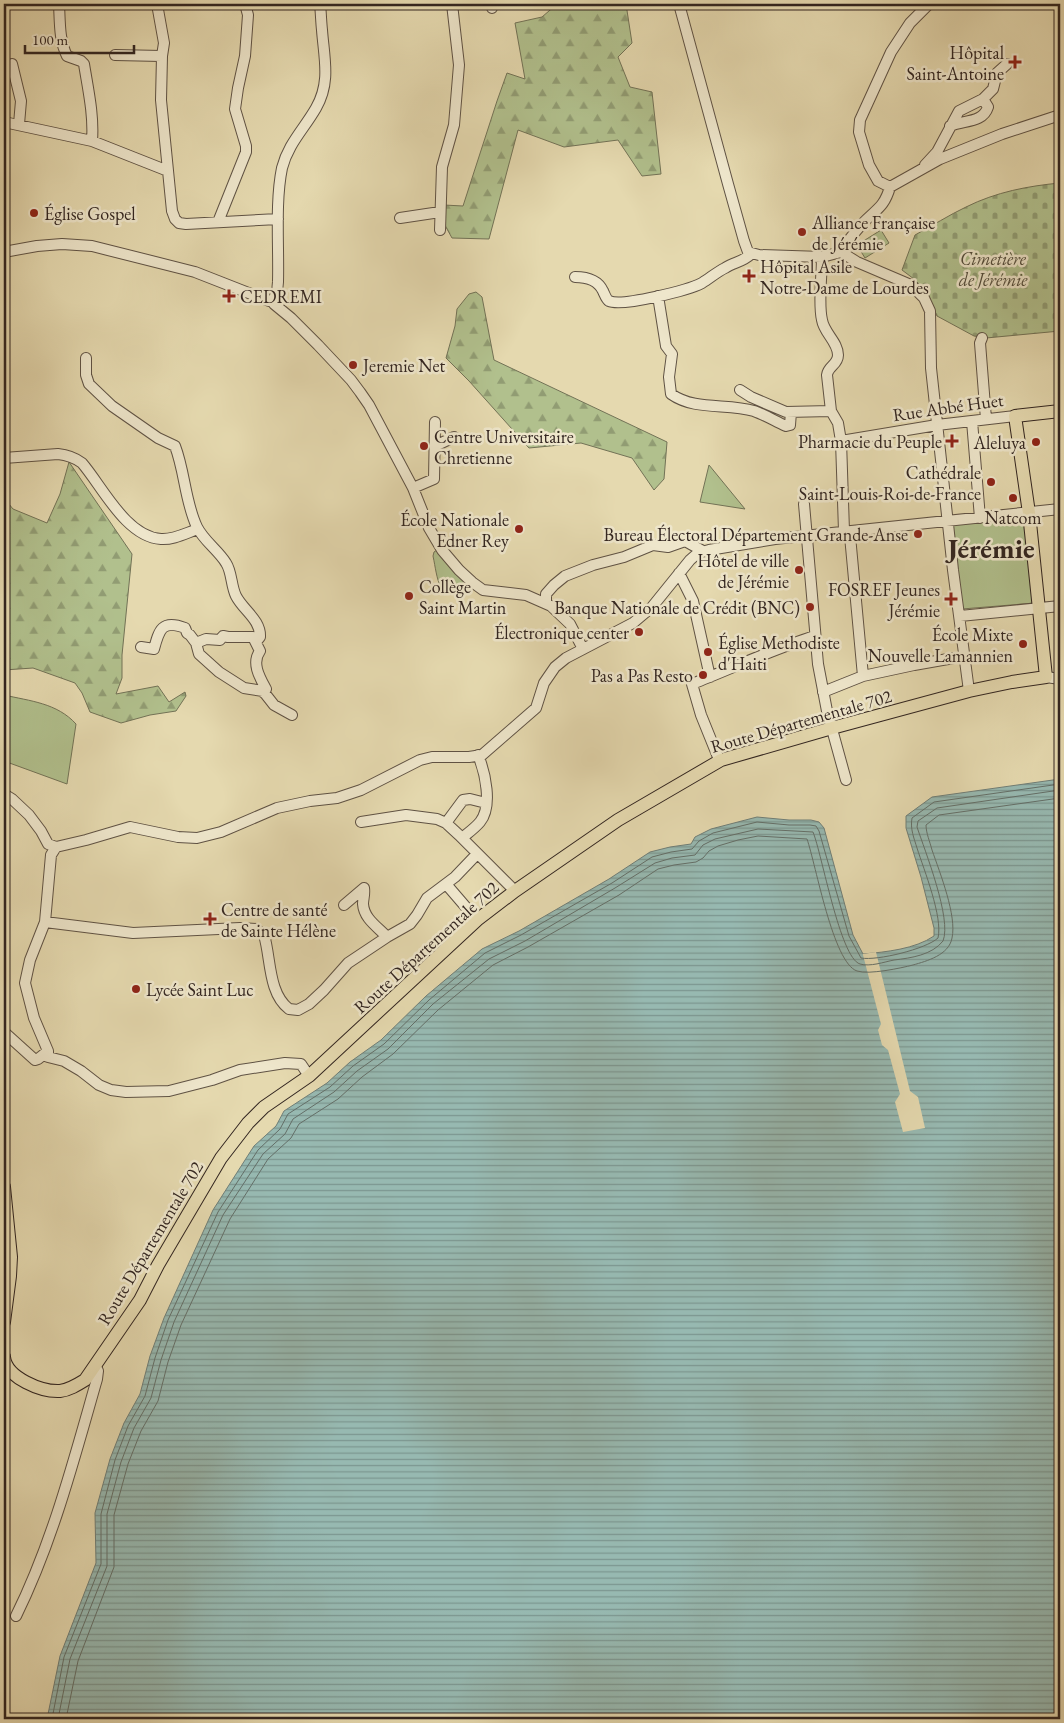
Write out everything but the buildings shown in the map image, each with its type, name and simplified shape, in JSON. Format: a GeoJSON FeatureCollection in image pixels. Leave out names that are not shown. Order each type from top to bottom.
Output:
{"type":"FeatureCollection","features":[{"type":"Feature","properties":{"kind":"main road","name":"Rue Abbé Huet"},"geometry":{"type":"LineString","coordinates":[[1016,416],[1060,411]]}},
{"type":"Feature","properties":{"kind":"main road"},"geometry":{"type":"LineString","coordinates":[[1016,416],[1030,513],[1046,677]]}},
{"type":"Feature","properties":{"kind":"main road","name":"Route Départementale 702"},"geometry":{"type":"LineString","coordinates":[[4,1357],[4,1361],[12,1373],[27,1383],[44,1389],[60,1391],[74,1387],[85,1380],[140,1300],[158,1265],[221,1158],[248,1123],[264,1107],[309,1076],[477,920],[515,891],[618,820],[721,760],[969,691],[1046,677]]}},
{"type":"Feature","properties":{"kind":"main road"},"geometry":{"type":"LineString","coordinates":[[4,1187],[11,1257],[4,1322]]}},
{"type":"Feature","properties":{"kind":"street"},"geometry":{"type":"LineString","coordinates":[[58,4],[61,42],[64,50],[67,56],[84,64],[92,110],[92,141]]}},
{"type":"Feature","properties":{"kind":"street"},"geometry":{"type":"LineString","coordinates":[[157,4],[164,43],[161,100],[174,219],[179,223],[186,224],[278,219]]}},
{"type":"Feature","properties":{"kind":"street"},"geometry":{"type":"LineString","coordinates":[[218,222],[246,152],[235,109],[245,56],[248,15],[245,4]]}},
{"type":"Feature","properties":{"kind":"street"},"geometry":{"type":"LineString","coordinates":[[272,302],[277,292],[278,282],[278,219],[280,185],[285,157],[316,108],[322,96],[325,82],[326,54],[320,4]]}},
{"type":"Feature","properties":{"kind":"street"},"geometry":{"type":"LineString","coordinates":[[440,230],[442,167],[454,125],[459,65],[452,4]]}},
{"type":"Feature","properties":{"kind":"street"},"geometry":{"type":"LineString","coordinates":[[679,4],[744,241],[748,252],[751,254],[822,257],[841,252],[851,237],[886,200],[890,187],[940,159],[1002,134],[1060,115]]}},
{"type":"Feature","properties":{"kind":"street"},"geometry":{"type":"LineString","coordinates":[[890,187],[878,181],[869,165],[859,132],[860,120],[891,52],[910,23],[929,4]]}},
{"type":"Feature","properties":{"kind":"street"},"geometry":{"type":"LineString","coordinates":[[115,55],[162,56]]}},
{"type":"Feature","properties":{"kind":"street"},"geometry":{"type":"LineString","coordinates":[[12,64],[21,101],[19,124]]}},
{"type":"Feature","properties":{"kind":"street"},"geometry":{"type":"LineString","coordinates":[[919,171],[937,152],[959,111],[983,99],[993,90],[997,73],[1007,64]]}},
{"type":"Feature","properties":{"kind":"street"},"geometry":{"type":"LineString","coordinates":[[950,126],[959,122],[982,118],[988,107],[983,99]]}},
{"type":"Feature","properties":{"kind":"street"},"geometry":{"type":"LineString","coordinates":[[4,122],[92,141],[168,170]]}},
{"type":"Feature","properties":{"kind":"street"},"geometry":{"type":"LineString","coordinates":[[400,218],[440,212]]}},
{"type":"Feature","properties":{"kind":"street"},"geometry":{"type":"LineString","coordinates":[[4,252],[62,244],[92,246],[195,272],[272,302],[298,324],[356,386],[369,405],[413,488],[429,528],[442,550],[472,582],[483,590],[526,595],[546,603],[557,610],[570,624],[583,649]]}},
{"type":"Feature","properties":{"kind":"street"},"geometry":{"type":"LineString","coordinates":[[841,252],[857,262],[911,285],[928,304],[931,368],[947,522],[969,691]]}},
{"type":"Feature","properties":{"kind":"street"},"geometry":{"type":"LineString","coordinates":[[575,277],[592,279],[600,285],[607,299],[611,302],[624,302],[685,290],[702,283],[725,267],[746,260],[751,254]]}},
{"type":"Feature","properties":{"kind":"street"},"geometry":{"type":"LineString","coordinates":[[822,257],[822,320],[826,332],[836,345],[838,352],[836,364],[827,371],[827,375],[831,411],[838,423],[841,441],[844,531],[850,536],[863,676]]}},
{"type":"Feature","properties":{"kind":"street"},"geometry":{"type":"LineString","coordinates":[[658,296],[666,346],[672,354],[669,378],[671,394],[679,399],[707,406],[754,412],[786,426],[790,425],[791,412]]}},
{"type":"Feature","properties":{"kind":"street"},"geometry":{"type":"LineString","coordinates":[[982,338],[980,343],[986,419]]}},
{"type":"Feature","properties":{"kind":"street"},"geometry":{"type":"LineString","coordinates":[[86,358],[86,375],[89,384],[112,406],[158,438],[175,446],[185,479],[190,508],[198,529],[226,564],[235,594],[242,606],[258,625],[260,637],[256,642]]}},
{"type":"Feature","properties":{"kind":"street"},"geometry":{"type":"LineString","coordinates":[[740,390],[751,397],[786,412],[831,411]]}},
{"type":"Feature","properties":{"kind":"street","name":"Rue Abbé Huet"},"geometry":{"type":"LineString","coordinates":[[841,441],[937,425],[1016,416]]}},
{"type":"Feature","properties":{"kind":"street"},"geometry":{"type":"LineString","coordinates":[[972,421],[980,518]]}},
{"type":"Feature","properties":{"kind":"street"},"geometry":{"type":"LineString","coordinates":[[413,488],[434,479],[435,422]]}},
{"type":"Feature","properties":{"kind":"street"},"geometry":{"type":"LineString","coordinates":[[435,446],[454,437]]}},
{"type":"Feature","properties":{"kind":"street"},"geometry":{"type":"LineString","coordinates":[[4,458],[67,455],[82,463],[123,517],[141,533],[160,539],[170,538],[198,529]]}},
{"type":"Feature","properties":{"kind":"street"},"geometry":{"type":"LineString","coordinates":[[804,504],[818,664],[827,711],[846,780]]}},
{"type":"Feature","properties":{"kind":"street"},"geometry":{"type":"LineString","coordinates":[[4,794],[29,815],[48,844],[56,847],[130,827],[178,837],[197,838],[221,832],[278,808],[310,801],[337,798],[361,790],[420,760],[432,757],[482,755],[536,708],[544,683],[555,667],[566,658],[632,623],[652,607],[690,560],[703,551],[776,539],[844,531],[1060,509]]}},
{"type":"Feature","properties":{"kind":"street"},"geometry":{"type":"LineString","coordinates":[[546,603],[546,594],[565,576],[593,565],[624,557],[653,545],[668,547],[685,541],[703,551]]}},
{"type":"Feature","properties":{"kind":"street"},"geometry":{"type":"LineString","coordinates":[[679,573],[693,601],[710,677]]}},
{"type":"Feature","properties":{"kind":"street"},"geometry":{"type":"LineString","coordinates":[[960,616],[1060,606]]}},
{"type":"Feature","properties":{"kind":"street"},"geometry":{"type":"LineString","coordinates":[[141,647],[154,649],[158,632],[162,628],[173,625],[185,628],[196,644],[199,654],[219,672],[244,688],[263,691],[274,705],[292,715]]}},
{"type":"Feature","properties":{"kind":"street"},"geometry":{"type":"LineString","coordinates":[[196,644],[206,638],[220,640],[223,636],[253,638],[260,652],[257,655],[256,664],[260,679],[266,689],[264,693]]}},
{"type":"Feature","properties":{"kind":"street"},"geometry":{"type":"LineString","coordinates":[[721,760],[701,716],[692,684],[789,644],[815,636]]}},
{"type":"Feature","properties":{"kind":"street"},"geometry":{"type":"LineString","coordinates":[[823,692],[863,676],[965,656]]}},
{"type":"Feature","properties":{"kind":"street"},"geometry":{"type":"LineString","coordinates":[[1046,677],[1060,679]]}},
{"type":"Feature","properties":{"kind":"street"},"geometry":{"type":"LineString","coordinates":[[462,838],[481,820],[486,810],[487,791],[478,756]]}},
{"type":"Feature","properties":{"kind":"street"},"geometry":{"type":"LineString","coordinates":[[446,823],[463,800],[470,799],[486,803]]}},
{"type":"Feature","properties":{"kind":"street"},"geometry":{"type":"LineString","coordinates":[[361,822],[406,815],[437,819],[446,823],[515,891]]}},
{"type":"Feature","properties":{"kind":"street"},"geometry":{"type":"LineString","coordinates":[[56,847],[51,855],[45,922],[30,960],[24,983],[34,1018],[48,1051],[48,1057],[64,1061],[100,1085],[111,1090],[126,1092],[169,1091],[212,1080],[240,1070],[285,1064],[301,1064],[309,1076]]}},
{"type":"Feature","properties":{"kind":"street"},"geometry":{"type":"LineString","coordinates":[[45,922],[133,933],[240,928],[256,930],[264,935],[270,970],[279,999],[283,1005],[293,1011],[309,1004],[348,963],[410,924],[427,898],[446,884],[477,854]]}},
{"type":"Feature","properties":{"kind":"street"},"geometry":{"type":"LineString","coordinates":[[446,884],[477,920]]}},
{"type":"Feature","properties":{"kind":"street"},"geometry":{"type":"LineString","coordinates":[[344,905],[364,889],[363,905],[366,915],[387,937]]}},
{"type":"Feature","properties":{"kind":"street"},"geometry":{"type":"LineString","coordinates":[[4,1032],[35,1060],[48,1051]]}},
{"type":"Feature","properties":{"kind":"street"},"geometry":{"type":"LineString","coordinates":[[16,1616],[29,1591],[63,1496],[97,1379],[98,1371],[95,1365]]}},
{"type":"Feature","properties":{"kind":"green space"},"geometry":{"type":"Polygon","coordinates":[[[557,4],[626,4],[632,43],[618,57],[630,87],[652,92],[661,174],[642,176],[618,140],[564,147],[518,130],[489,239],[452,238],[442,220],[444,205],[463,206],[507,73],[525,79],[515,23],[542,17],[557,4]]]}},
{"type":"Feature","properties":{"kind":"green space","name":"Cimetière de Jérémie"},"geometry":{"type":"Polygon","coordinates":[[[1060,183],[1060,331],[986,338],[974,336],[937,316],[924,289],[902,270],[915,235],[960,210],[989,197],[1024,188],[1060,183]]]}},
{"type":"Feature","properties":{"kind":"green space"},"geometry":{"type":"Polygon","coordinates":[[[881,230],[889,243],[865,258],[857,245],[881,230]]]}},
{"type":"Feature","properties":{"kind":"green space"},"geometry":{"type":"Polygon","coordinates":[[[476,292],[482,297],[494,360],[667,442],[664,479],[654,490],[632,458],[581,443],[529,448],[446,358],[455,326],[457,309],[469,294],[476,292]]]}},
{"type":"Feature","properties":{"kind":"green space"},"geometry":{"type":"Polygon","coordinates":[[[69,462],[132,554],[122,655],[122,678],[116,694],[158,686],[169,702],[185,692],[186,696],[176,711],[150,715],[121,723],[90,712],[82,693],[75,683],[33,668],[4,670],[4,498],[13,509],[47,523],[60,494],[69,462]]]}},
{"type":"Feature","properties":{"kind":"green space"},"geometry":{"type":"Polygon","coordinates":[[[709,465],[745,509],[700,502],[709,465]]]}},
{"type":"Feature","properties":{"kind":"green space"},"geometry":{"type":"Polygon","coordinates":[[[1026,517],[1035,603],[962,609],[951,525],[1026,517]]]}},
{"type":"Feature","properties":{"kind":"green space"},"geometry":{"type":"Polygon","coordinates":[[[437,550],[441,552],[461,579],[469,586],[469,592],[458,595],[451,594],[445,592],[441,587],[433,556],[437,550]]]}},
{"type":"Feature","properties":{"kind":"green space"},"geometry":{"type":"Polygon","coordinates":[[[4,695],[52,707],[69,717],[76,724],[67,784],[4,761],[4,695]]]}},
{"type":"Feature","properties":{"kind":"water"},"geometry":{"type":"Polygon","coordinates":[[[1060,779],[1060,1719],[47,1719],[60,1656],[96,1563],[95,1513],[110,1459],[124,1423],[140,1394],[150,1356],[164,1318],[213,1210],[254,1146],[276,1126],[284,1111],[327,1083],[350,1062],[381,1040],[426,996],[482,949],[519,931],[609,879],[650,852],[691,844],[695,837],[711,829],[757,817],[819,822],[824,828],[853,935],[863,954],[891,951],[918,944],[934,936],[934,928],[906,828],[906,816],[932,797],[1060,779]]]}},
{"type":"Feature","properties":{"kind":"pier"},"geometry":{"type":"Polygon","coordinates":[[[876,952],[910,1091],[918,1097],[925,1128],[903,1132],[895,1102],[900,1094],[888,1050],[882,1045],[878,1030],[881,1024],[863,955],[876,952]]]}},
{"type":"Feature","properties":{"kind":"place","name":"Hôpital Saint-Antoine"},"geometry":{"type":"Point","coordinates":[1015,62]}},
{"type":"Feature","properties":{"kind":"place","name":"Église Gospel"},"geometry":{"type":"Point","coordinates":[34,213]}},
{"type":"Feature","properties":{"kind":"place","name":"Alliance Française de Jérémie"},"geometry":{"type":"Point","coordinates":[802,232]}},
{"type":"Feature","properties":{"kind":"place","name":"Hôpital Asile Notre-Dame de Lourdes"},"geometry":{"type":"Point","coordinates":[749,276]}},
{"type":"Feature","properties":{"kind":"place","name":"CEDREMI"},"geometry":{"type":"Point","coordinates":[229,296]}},
{"type":"Feature","properties":{"kind":"place","name":"Jeremie Net"},"geometry":{"type":"Point","coordinates":[353,365]}},
{"type":"Feature","properties":{"kind":"place","name":"Pharmacie du Peuple"},"geometry":{"type":"Point","coordinates":[952,441]}},
{"type":"Feature","properties":{"kind":"place","name":"Aleluya"},"geometry":{"type":"Point","coordinates":[1036,442]}},
{"type":"Feature","properties":{"kind":"place","name":"Centre Universitaire Chretienne"},"geometry":{"type":"Point","coordinates":[424,446]}},
{"type":"Feature","properties":{"kind":"place","name":"Cathédrale Saint-Louis-Roi-de-France"},"geometry":{"type":"Point","coordinates":[991,482]}},
{"type":"Feature","properties":{"kind":"place","name":"Natcom"},"geometry":{"type":"Point","coordinates":[1013,498]}},
{"type":"Feature","properties":{"kind":"place","name":"École Nationale Edner Rey"},"geometry":{"type":"Point","coordinates":[519,529]}},
{"type":"Feature","properties":{"kind":"place","name":"Bureau Électoral Département Grande-Anse"},"geometry":{"type":"Point","coordinates":[918,534]}},
{"type":"Feature","properties":{"kind":"place","name":"Hôtel de ville de Jérémie"},"geometry":{"type":"Point","coordinates":[799,570]}},
{"type":"Feature","properties":{"kind":"place","name":"Collège Saint Martin"},"geometry":{"type":"Point","coordinates":[409,596]}},
{"type":"Feature","properties":{"kind":"place","name":"FOSREF Jeunes Jérémie"},"geometry":{"type":"Point","coordinates":[951,599]}},
{"type":"Feature","properties":{"kind":"place","name":"Banque Nationale de Crédit (BNC)"},"geometry":{"type":"Point","coordinates":[810,607]}},
{"type":"Feature","properties":{"kind":"place","name":"Électronique center"},"geometry":{"type":"Point","coordinates":[639,632]}},
{"type":"Feature","properties":{"kind":"place","name":"École Mixte Nouvelle Lamannien"},"geometry":{"type":"Point","coordinates":[1023,644]}},
{"type":"Feature","properties":{"kind":"place","name":"Église Methodiste d'Haiti"},"geometry":{"type":"Point","coordinates":[708,652]}},
{"type":"Feature","properties":{"kind":"place","name":"Pas a Pas Resto"},"geometry":{"type":"Point","coordinates":[703,675]}},
{"type":"Feature","properties":{"kind":"place","name":"Centre de santé de Sainte Hélène"},"geometry":{"type":"Point","coordinates":[210,919]}},
{"type":"Feature","properties":{"kind":"place","name":"Lycée Saint Luc"},"geometry":{"type":"Point","coordinates":[136,989]}},
{"type":"Feature","properties":{"kind":"district","name":"Jérémie"},"geometry":{"type":"Point","coordinates":[991,548]}}]}
